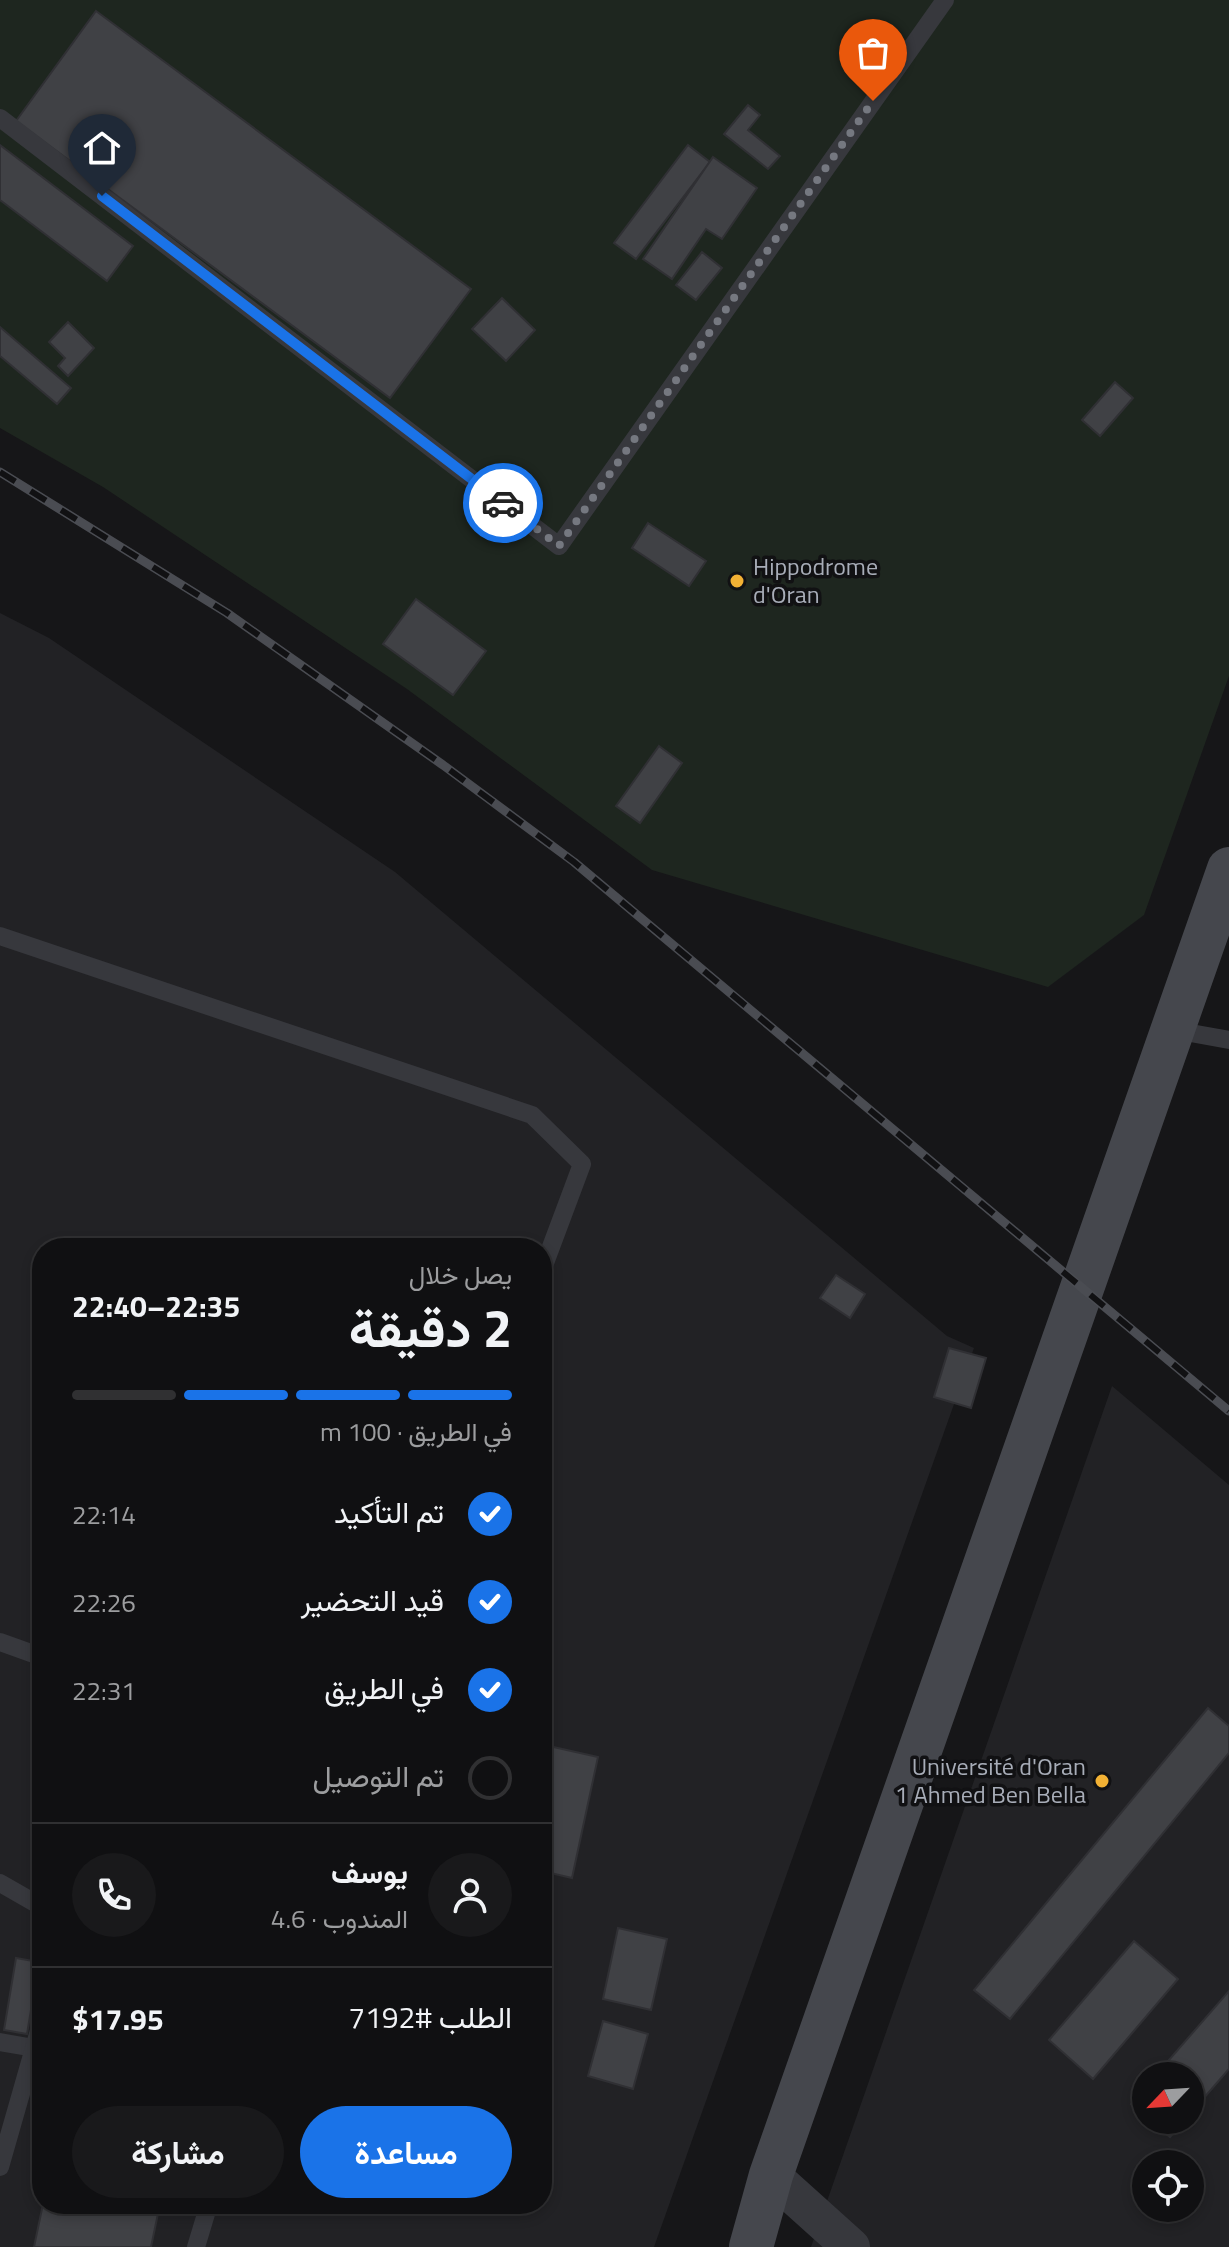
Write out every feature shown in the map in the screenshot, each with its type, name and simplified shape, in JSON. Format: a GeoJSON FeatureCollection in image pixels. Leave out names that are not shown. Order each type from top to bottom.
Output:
{"type":"FeatureCollection","features":[{"type":"Feature","properties":{"kind":"main road"},"geometry":{"type":"LineString","coordinates":[[751,2247],[771,2175],[1229,869]]}},
{"type":"Feature","properties":{"kind":"street"},"geometry":{"type":"LineString","coordinates":[[771,2175],[851,2247]]}},
{"type":"Feature","properties":{"kind":"lane"},"geometry":{"type":"LineString","coordinates":[[0,118],[559,546],[945,0]]}},
{"type":"Feature","properties":{"kind":"lane"},"geometry":{"type":"LineString","coordinates":[[0,936],[532,1115],[582,1164],[552,1244]]}},
{"type":"Feature","properties":{"kind":"lane"},"geometry":{"type":"LineString","coordinates":[[1174,1030],[1229,1040]]}},
{"type":"Feature","properties":{"kind":"lane"},"geometry":{"type":"LineString","coordinates":[[0,1642],[32,1653]]}},
{"type":"Feature","properties":{"kind":"lane"},"geometry":{"type":"LineString","coordinates":[[0,1883],[32,1901]]}},
{"type":"Feature","properties":{"kind":"lane"},"geometry":{"type":"LineString","coordinates":[[0,2042],[32,2048]]}},
{"type":"Feature","properties":{"kind":"lane"},"geometry":{"type":"LineString","coordinates":[[0,2167],[32,2055]]}},
{"type":"Feature","properties":{"kind":"lane"},"geometry":{"type":"LineString","coordinates":[[196,2247],[206,2214]]}},
{"type":"Feature","properties":{"kind":"shaded area","name":"Hippodrome d'Oran"},"geometry":{"type":"Polygon","coordinates":[[[0,0],[1229,0],[1229,676],[1144,915],[1048,987],[652,870],[407,689],[103,487],[0,428],[0,0]]]}},
{"type":"Feature","properties":{"kind":"shaded area"},"geometry":{"type":"Polygon","coordinates":[[[0,613],[49,638],[395,872],[947,1336],[974,1348],[654,2247],[0,2247],[0,613]]]}},
{"type":"Feature","properties":{"kind":"shaded area","name":"Université d'Oran 1 Ahmed Ben Bella"},"geometry":{"type":"Polygon","coordinates":[[[1112,1386],[1229,1485],[1229,2247],[811,2247],[1112,1386]]]}},
{"type":"Feature","properties":{"kind":"building"},"geometry":{"type":"Polygon","coordinates":[[[96,11],[471,289],[390,398],[16,121],[96,11]]]}},
{"type":"Feature","properties":{"kind":"building"},"geometry":{"type":"Polygon","coordinates":[[[748,105],[760,115],[748,130],[780,156],[768,169],[724,134],[748,105]]]}},
{"type":"Feature","properties":{"kind":"building"},"geometry":{"type":"Polygon","coordinates":[[[0,145],[133,246],[107,281],[0,200],[0,145]]]}},
{"type":"Feature","properties":{"kind":"building"},"geometry":{"type":"Polygon","coordinates":[[[688,145],[710,162],[636,259],[614,243],[688,145]]]}},
{"type":"Feature","properties":{"kind":"building"},"geometry":{"type":"Polygon","coordinates":[[[713,157],[757,188],[722,239],[706,229],[672,279],[643,259],[713,157]]]}},
{"type":"Feature","properties":{"kind":"building"},"geometry":{"type":"Polygon","coordinates":[[[702,252],[722,268],[696,300],[676,285],[702,252]]]}},
{"type":"Feature","properties":{"kind":"building"},"geometry":{"type":"Polygon","coordinates":[[[502,298],[535,330],[506,361],[472,329],[502,298]]]}},
{"type":"Feature","properties":{"kind":"building"},"geometry":{"type":"Polygon","coordinates":[[[68,322],[94,348],[68,376],[58,366],[65,358],[49,342],[68,322]]]}},
{"type":"Feature","properties":{"kind":"building"},"geometry":{"type":"Polygon","coordinates":[[[0,327],[71,388],[57,404],[0,356],[0,327]]]}},
{"type":"Feature","properties":{"kind":"building"},"geometry":{"type":"Polygon","coordinates":[[[1115,382],[1133,398],[1100,436],[1082,420],[1115,382]]]}},
{"type":"Feature","properties":{"kind":"building"},"geometry":{"type":"Polygon","coordinates":[[[648,523],[706,561],[689,586],[632,548],[648,523]]]}},
{"type":"Feature","properties":{"kind":"building"},"geometry":{"type":"Polygon","coordinates":[[[416,599],[486,651],[453,695],[383,644],[416,599]]]}},
{"type":"Feature","properties":{"kind":"building"},"geometry":{"type":"Polygon","coordinates":[[[659,746],[682,763],[640,823],[616,806],[659,746]]]}},
{"type":"Feature","properties":{"kind":"building"},"geometry":{"type":"Polygon","coordinates":[[[836,1275],[865,1294],[850,1318],[820,1298],[836,1275]]]}},
{"type":"Feature","properties":{"kind":"building"},"geometry":{"type":"Polygon","coordinates":[[[949,1348],[986,1358],[971,1408],[934,1397],[949,1348]]]}},
{"type":"Feature","properties":{"kind":"building"},"geometry":{"type":"Polygon","coordinates":[[[1208,1708],[1229,1726],[1229,1753],[1010,2019],[974,1990],[1208,1708]]]}},
{"type":"Feature","properties":{"kind":"building"},"geometry":{"type":"Polygon","coordinates":[[[552,1747],[598,1757],[572,1878],[552,1873],[552,1747]]]}},
{"type":"Feature","properties":{"kind":"building"},"geometry":{"type":"Polygon","coordinates":[[[618,1928],[667,1939],[651,2010],[603,1999],[618,1928]]]}},
{"type":"Feature","properties":{"kind":"building"},"geometry":{"type":"Polygon","coordinates":[[[1134,1941],[1178,1979],[1093,2079],[1049,2040],[1134,1941]]]}},
{"type":"Feature","properties":{"kind":"building"},"geometry":{"type":"Polygon","coordinates":[[[16,1958],[32,1961],[32,2004],[27,2034],[4,2030],[16,1958]]]}},
{"type":"Feature","properties":{"kind":"building"},"geometry":{"type":"Polygon","coordinates":[[[1229,1991],[1229,2069],[1204,2098],[1204,2062],[1167,2062],[1229,1991]]]}},
{"type":"Feature","properties":{"kind":"building"},"geometry":{"type":"Polygon","coordinates":[[[603,2021],[648,2034],[633,2089],[588,2076],[603,2021]]]}},
{"type":"Feature","properties":{"kind":"building"},"geometry":{"type":"Polygon","coordinates":[[[41,2214],[158,2214],[151,2247],[34,2247],[41,2214]]]}},
{"type":"Feature","properties":{"kind":"railway"},"geometry":{"type":"LineString","coordinates":[[0,472],[227,613],[443,765],[574,862],[1229,1411]]}},
{"type":"Feature","properties":{"kind":"way so far"},"geometry":{"type":"LineString","coordinates":[[503,503],[559,546],[873,101]]}},
{"type":"Feature","properties":{"kind":"place","name":"Hippodrome d'Oran"},"geometry":{"type":"Point","coordinates":[737,581]}},
{"type":"Feature","properties":{"kind":"place","name":"Université d'Oran 1 Ahmed Ben Bella"},"geometry":{"type":"Point","coordinates":[1102,1781]}},
{"type":"Feature","properties":{"kind":"route"},"geometry":{"type":"LineString","coordinates":[[102,196],[503,503]]}}]}
